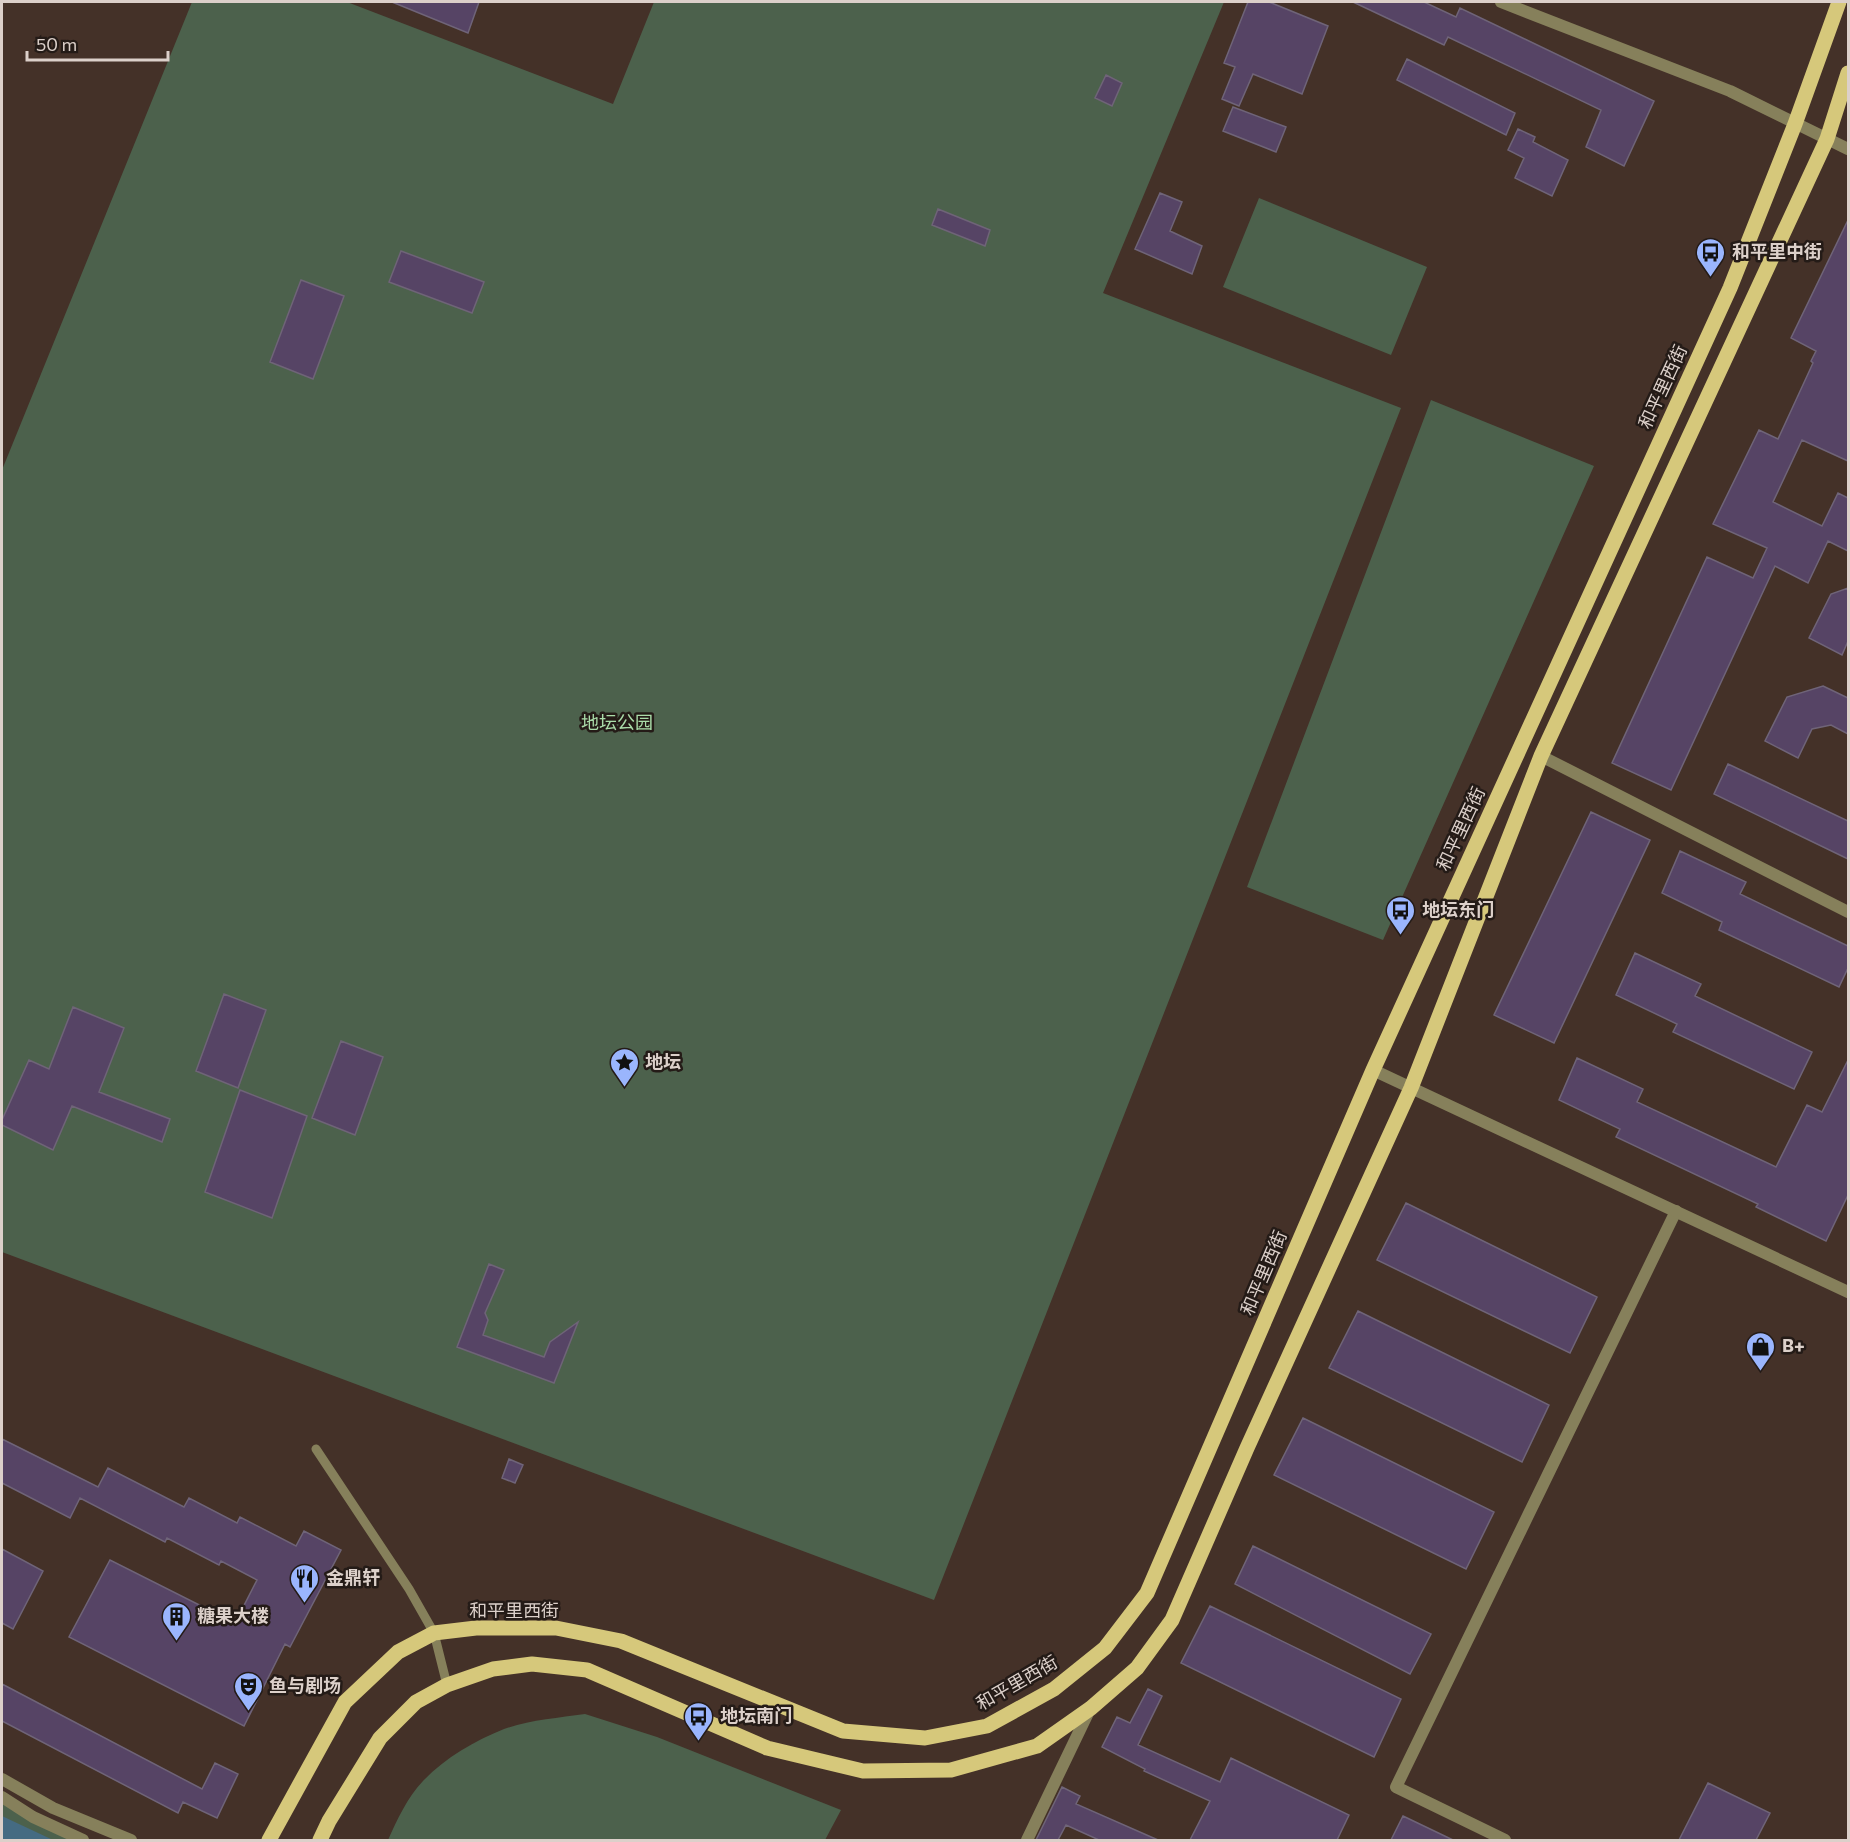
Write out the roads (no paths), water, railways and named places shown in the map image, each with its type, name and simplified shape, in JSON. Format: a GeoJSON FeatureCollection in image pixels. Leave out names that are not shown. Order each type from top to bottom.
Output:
{"type":"FeatureCollection","features":[{"type":"Feature","properties":{"kind":"main road","name":"和平里西街"},"geometry":{"type":"LineString","coordinates":[[269,1840],[345,1702],[398,1652],[434,1633],[476,1628],[556,1628],[621,1641],[843,1731],[925,1738],[987,1726],[1054,1689],[1105,1648],[1147,1593],[1373,1070],[1730,288],[1795,124],[1839,2]]}},
{"type":"Feature","properties":{"kind":"main road"},"geometry":{"type":"LineString","coordinates":[[320,1840],[329,1821],[380,1738],[416,1702],[447,1685],[493,1669],[532,1664],[587,1671],[767,1748],[863,1771],[951,1770],[1037,1746],[1091,1708],[1137,1668],[1172,1620],[1247,1448],[1411,1088],[1541,756],[1827,139],[1848,73]]}},
{"type":"Feature","properties":{"kind":"street"},"geometry":{"type":"LineString","coordinates":[[1501,2],[1730,91],[1848,149]]}},
{"type":"Feature","properties":{"kind":"street"},"geometry":{"type":"LineString","coordinates":[[1541,756],[1848,912]]}},
{"type":"Feature","properties":{"kind":"street"},"geometry":{"type":"LineString","coordinates":[[1373,1070],[1848,1292]]}},
{"type":"Feature","properties":{"kind":"street"},"geometry":{"type":"LineString","coordinates":[[1505,1840],[1396,1787],[1676,1211]]}},
{"type":"Feature","properties":{"kind":"street"},"geometry":{"type":"LineString","coordinates":[[1027,1840],[1091,1708]]}},
{"type":"Feature","properties":{"kind":"street"},"geometry":{"type":"LineString","coordinates":[[2,1779],[53,1808],[131,1840]]}},
{"type":"Feature","properties":{"kind":"street"},"geometry":{"type":"LineString","coordinates":[[2,1797],[33,1817],[83,1840]]}},
{"type":"Feature","properties":{"kind":"lane"},"geometry":{"type":"LineString","coordinates":[[316,1449],[409,1589],[434,1633],[447,1685]]}},
{"type":"Feature","properties":{"kind":"water"},"geometry":{"type":"Polygon","coordinates":[[[2,1816],[53,1840],[2,1840],[2,1816]]]}},
{"type":"Feature","properties":{"kind":"place","name":"和平里中街"},"geometry":{"type":"Point","coordinates":[1711,278]}},
{"type":"Feature","properties":{"kind":"place","name":"地坛东门"},"geometry":{"type":"Point","coordinates":[1401,936]}},
{"type":"Feature","properties":{"kind":"place","name":"地坛"},"geometry":{"type":"Point","coordinates":[624,1088]}},
{"type":"Feature","properties":{"kind":"place","name":"B+"},"geometry":{"type":"Point","coordinates":[1761,1372]}},
{"type":"Feature","properties":{"kind":"place","name":"金鼎轩"},"geometry":{"type":"Point","coordinates":[305,1604]}},
{"type":"Feature","properties":{"kind":"place","name":"糖果大楼"},"geometry":{"type":"Point","coordinates":[176,1642]}},
{"type":"Feature","properties":{"kind":"place","name":"鱼与剧场"},"geometry":{"type":"Point","coordinates":[248,1712]}},
{"type":"Feature","properties":{"kind":"place","name":"地坛南门"},"geometry":{"type":"Point","coordinates":[699,1742]}},
{"type":"Feature","properties":{"kind":"park label","name":"地坛公园"},"geometry":{"type":"Point","coordinates":[617,723]}}]}
